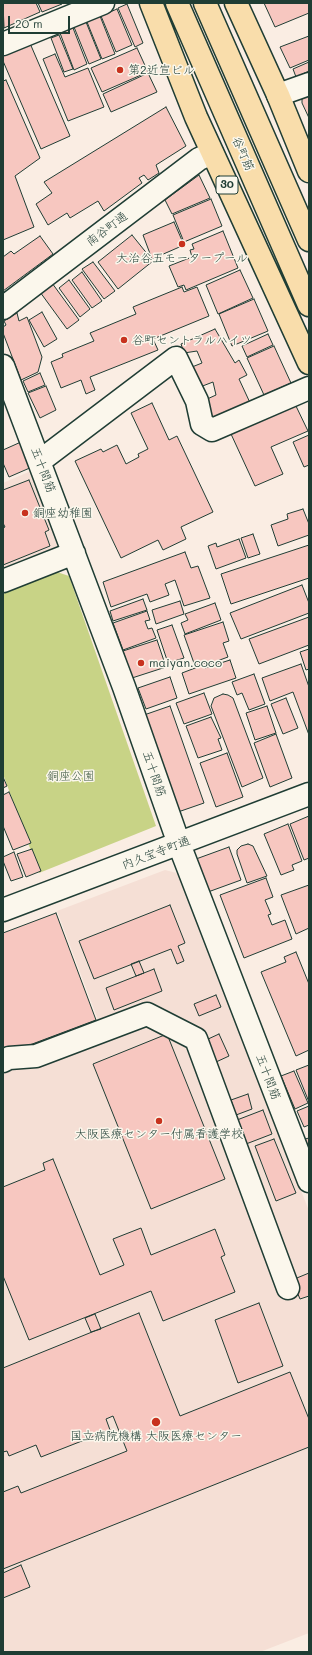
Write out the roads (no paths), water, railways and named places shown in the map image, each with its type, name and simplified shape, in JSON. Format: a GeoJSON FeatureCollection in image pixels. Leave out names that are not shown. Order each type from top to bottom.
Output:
{"type":"FeatureCollection","features":[{"type":"Feature","properties":{"kind":"main road","name":"30"},"geometry":{"type":"LineString","coordinates":[[151,3],[196,117],[309,363]]}},
{"type":"Feature","properties":{"kind":"main road","name":"谷町筋"},"geometry":{"type":"LineString","coordinates":[[177,3],[309,305]]}},
{"type":"Feature","properties":{"kind":"main road"},"geometry":{"type":"LineString","coordinates":[[205,3],[309,240]]}},
{"type":"Feature","properties":{"kind":"main road"},"geometry":{"type":"LineString","coordinates":[[236,3],[278,95],[309,171]]}},
{"type":"Feature","properties":{"kind":"street"},"geometry":{"type":"LineString","coordinates":[[3,44],[103,3]]}},
{"type":"Feature","properties":{"kind":"street"},"geometry":{"type":"LineString","coordinates":[[278,95],[309,84]]}},
{"type":"Feature","properties":{"kind":"street","name":"南谷町通"},"geometry":{"type":"LineString","coordinates":[[3,308],[199,159],[212,153]]}},
{"type":"Feature","properties":{"kind":"street"},"geometry":{"type":"LineString","coordinates":[[40,462],[176,358],[197,401],[202,424],[212,430],[309,388]]}},
{"type":"Feature","properties":{"kind":"street","name":"五十間筋"},"geometry":{"type":"LineString","coordinates":[[3,366],[124,687],[179,844],[309,1181]]}},
{"type":"Feature","properties":{"kind":"street"},"geometry":{"type":"LineString","coordinates":[[3,581],[74,553]]}},
{"type":"Feature","properties":{"kind":"street","name":"内久宝寺町通"},"geometry":{"type":"LineString","coordinates":[[3,910],[309,794]]}},
{"type":"Feature","properties":{"kind":"street"},"geometry":{"type":"LineString","coordinates":[[3,1061],[9,1058],[36,1056],[147,1014],[196,1039],[288,1288]]}},
{"type":"Feature","properties":{"kind":"place","name":"第2近宣ビル"},"geometry":{"type":"Point","coordinates":[120,70]}},
{"type":"Feature","properties":{"kind":"place","name":"大治谷五モータープール"},"geometry":{"type":"Point","coordinates":[182,244]}},
{"type":"Feature","properties":{"kind":"place","name":"谷町セントラルハイツ"},"geometry":{"type":"Point","coordinates":[124,340]}},
{"type":"Feature","properties":{"kind":"place","name":"銅座幼稚園"},"geometry":{"type":"Point","coordinates":[25,513]}},
{"type":"Feature","properties":{"kind":"place","name":"maiyan.coco"},"geometry":{"type":"Point","coordinates":[141,663]}},
{"type":"Feature","properties":{"kind":"place","name":"大阪医療センター付属看護学校"},"geometry":{"type":"Point","coordinates":[159,1121]}},
{"type":"Feature","properties":{"kind":"place","name":"国立病院機構 大阪医療センター"},"geometry":{"type":"Point","coordinates":[156,1422]}},
{"type":"Feature","properties":{"kind":"park label","name":"銅座公園"},"geometry":{"type":"Point","coordinates":[71,776]}}]}
